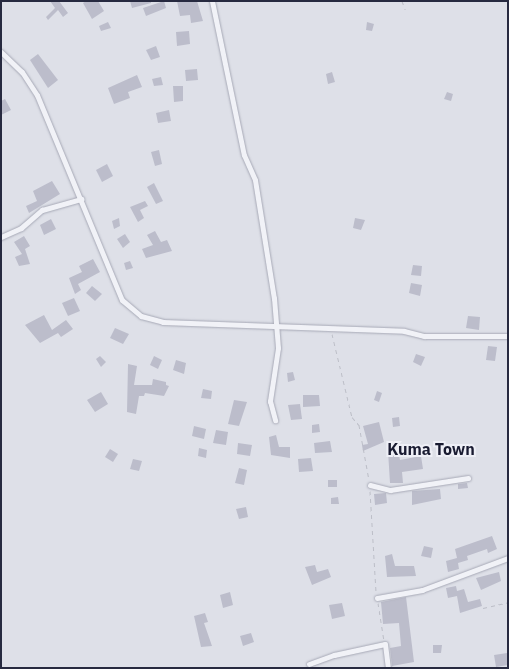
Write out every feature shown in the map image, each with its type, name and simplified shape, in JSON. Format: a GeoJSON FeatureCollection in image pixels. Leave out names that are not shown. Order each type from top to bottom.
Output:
{"type":"FeatureCollection","features":[{"type":"Feature","properties":{"kind":"street"},"geometry":{"type":"LineString","coordinates":[[212,1],[244,154],[255,180],[278,348],[270,391],[275,420]]}},
{"type":"Feature","properties":{"kind":"street"},"geometry":{"type":"LineString","coordinates":[[1,52],[22,72],[37,94],[122,300],[141,316],[163,322],[404,332],[424,336],[508,336]]}},
{"type":"Feature","properties":{"kind":"street"},"geometry":{"type":"LineString","coordinates":[[1,237],[21,228],[42,210],[81,199]]}},
{"type":"Feature","properties":{"kind":"street"},"geometry":{"type":"LineString","coordinates":[[370,485],[390,490],[468,478]]}},
{"type":"Feature","properties":{"kind":"street"},"geometry":{"type":"LineString","coordinates":[[377,598],[422,590],[508,558]]}},
{"type":"Feature","properties":{"kind":"street"},"geometry":{"type":"LineString","coordinates":[[309,664],[334,654],[385,644],[388,668]]}},
{"type":"Feature","properties":{"kind":"path"},"geometry":{"type":"LineString","coordinates":[[402,1],[405,10]]}},
{"type":"Feature","properties":{"kind":"path"},"geometry":{"type":"LineString","coordinates":[[331,329],[352,417],[359,425],[370,485],[372,566],[385,644]]}},
{"type":"Feature","properties":{"kind":"path"},"geometry":{"type":"LineString","coordinates":[[483,608],[508,602]]}},
{"type":"Feature","properties":{"kind":"building"},"geometry":{"type":"Polygon","coordinates":[[[50,1],[59,1],[68,13],[63,17],[58,10],[48,20],[46,17],[55,8],[50,1]]]}},
{"type":"Feature","properties":{"kind":"building"},"geometry":{"type":"Polygon","coordinates":[[[86,1],[98,1],[104,11],[92,19],[83,3],[86,1]]]}},
{"type":"Feature","properties":{"kind":"building"},"geometry":{"type":"Polygon","coordinates":[[[130,1],[151,1],[151,3],[132,8],[130,1]]]}},
{"type":"Feature","properties":{"kind":"building"},"geometry":{"type":"Polygon","coordinates":[[[164,1],[166,8],[146,16],[143,8],[164,1]]]}},
{"type":"Feature","properties":{"kind":"building"},"geometry":{"type":"Polygon","coordinates":[[[177,1],[197,1],[203,21],[191,23],[190,15],[180,16],[177,1]]]}},
{"type":"Feature","properties":{"kind":"building"},"geometry":{"type":"Polygon","coordinates":[[[108,22],[111,28],[101,31],[99,26],[108,22]]]}},
{"type":"Feature","properties":{"kind":"building"},"geometry":{"type":"Polygon","coordinates":[[[367,22],[374,24],[372,31],[366,30],[367,22]]]}},
{"type":"Feature","properties":{"kind":"building"},"geometry":{"type":"Polygon","coordinates":[[[189,31],[190,44],[177,46],[176,32],[189,31]]]}},
{"type":"Feature","properties":{"kind":"building"},"geometry":{"type":"Polygon","coordinates":[[[156,46],[160,57],[151,60],[146,50],[156,46]]]}},
{"type":"Feature","properties":{"kind":"building"},"geometry":{"type":"Polygon","coordinates":[[[38,54],[58,80],[48,88],[30,60],[38,54]]]}},
{"type":"Feature","properties":{"kind":"building"},"geometry":{"type":"Polygon","coordinates":[[[197,69],[198,80],[186,81],[185,70],[197,69]]]}},
{"type":"Feature","properties":{"kind":"building"},"geometry":{"type":"Polygon","coordinates":[[[332,72],[335,82],[328,84],[326,74],[332,72]]]}},
{"type":"Feature","properties":{"kind":"building"},"geometry":{"type":"Polygon","coordinates":[[[137,75],[142,87],[128,92],[130,98],[114,104],[108,88],[137,75]]]}},
{"type":"Feature","properties":{"kind":"building"},"geometry":{"type":"Polygon","coordinates":[[[161,77],[163,85],[154,86],[152,79],[161,77]]]}},
{"type":"Feature","properties":{"kind":"building"},"geometry":{"type":"Polygon","coordinates":[[[173,86],[183,86],[183,101],[174,102],[173,86]]]}},
{"type":"Feature","properties":{"kind":"building"},"geometry":{"type":"Polygon","coordinates":[[[447,92],[453,94],[451,101],[444,99],[447,92]]]}},
{"type":"Feature","properties":{"kind":"building"},"geometry":{"type":"Polygon","coordinates":[[[5,99],[11,110],[1,115],[1,101],[5,99]]]}},
{"type":"Feature","properties":{"kind":"building"},"geometry":{"type":"Polygon","coordinates":[[[169,110],[171,121],[158,123],[156,113],[169,110]]]}},
{"type":"Feature","properties":{"kind":"building"},"geometry":{"type":"Polygon","coordinates":[[[159,150],[162,164],[155,166],[151,152],[159,150]]]}},
{"type":"Feature","properties":{"kind":"building"},"geometry":{"type":"Polygon","coordinates":[[[107,164],[113,176],[102,182],[96,170],[107,164]]]}},
{"type":"Feature","properties":{"kind":"building"},"geometry":{"type":"Polygon","coordinates":[[[52,181],[60,194],[29,213],[26,206],[37,201],[33,191],[52,181]]]}},
{"type":"Feature","properties":{"kind":"building"},"geometry":{"type":"Polygon","coordinates":[[[154,183],[163,201],[156,204],[147,187],[154,183]]]}},
{"type":"Feature","properties":{"kind":"building"},"geometry":{"type":"Polygon","coordinates":[[[145,201],[148,206],[140,210],[144,218],[138,222],[130,207],[145,201]]]}},
{"type":"Feature","properties":{"kind":"building"},"geometry":{"type":"Polygon","coordinates":[[[119,218],[120,226],[114,229],[112,221],[119,218]]]}},
{"type":"Feature","properties":{"kind":"building"},"geometry":{"type":"Polygon","coordinates":[[[355,218],[365,220],[361,230],[353,228],[355,218]]]}},
{"type":"Feature","properties":{"kind":"building"},"geometry":{"type":"Polygon","coordinates":[[[51,219],[56,229],[44,235],[40,225],[51,219]]]}},
{"type":"Feature","properties":{"kind":"building"},"geometry":{"type":"Polygon","coordinates":[[[155,231],[161,242],[167,240],[172,251],[146,258],[142,249],[153,245],[147,235],[155,231]]]}},
{"type":"Feature","properties":{"kind":"building"},"geometry":{"type":"Polygon","coordinates":[[[125,234],[130,242],[123,248],[117,239],[125,234]]]}},
{"type":"Feature","properties":{"kind":"building"},"geometry":{"type":"Polygon","coordinates":[[[24,236],[30,246],[25,249],[30,264],[19,266],[15,257],[22,254],[14,242],[24,236]]]}},
{"type":"Feature","properties":{"kind":"building"},"geometry":{"type":"Polygon","coordinates":[[[93,259],[100,272],[78,284],[81,290],[75,294],[69,278],[82,272],[79,266],[93,259]]]}},
{"type":"Feature","properties":{"kind":"building"},"geometry":{"type":"Polygon","coordinates":[[[130,261],[133,268],[126,270],[124,263],[130,261]]]}},
{"type":"Feature","properties":{"kind":"building"},"geometry":{"type":"Polygon","coordinates":[[[413,265],[422,266],[421,276],[411,275],[413,265]]]}},
{"type":"Feature","properties":{"kind":"building"},"geometry":{"type":"Polygon","coordinates":[[[411,283],[422,285],[420,296],[409,293],[411,283]]]}},
{"type":"Feature","properties":{"kind":"building"},"geometry":{"type":"Polygon","coordinates":[[[92,286],[102,294],[95,301],[86,293],[92,286]]]}},
{"type":"Feature","properties":{"kind":"building"},"geometry":{"type":"Polygon","coordinates":[[[74,298],[80,311],[68,316],[62,303],[74,298]]]}},
{"type":"Feature","properties":{"kind":"building"},"geometry":{"type":"Polygon","coordinates":[[[44,315],[52,330],[66,320],[73,329],[61,337],[58,333],[40,343],[25,325],[44,315]]]}},
{"type":"Feature","properties":{"kind":"building"},"geometry":{"type":"Polygon","coordinates":[[[468,316],[480,317],[479,330],[466,328],[468,316]]]}},
{"type":"Feature","properties":{"kind":"building"},"geometry":{"type":"Polygon","coordinates":[[[115,328],[129,334],[123,344],[110,338],[115,328]]]}},
{"type":"Feature","properties":{"kind":"building"},"geometry":{"type":"Polygon","coordinates":[[[488,346],[497,347],[495,361],[486,360],[488,346]]]}},
{"type":"Feature","properties":{"kind":"building"},"geometry":{"type":"Polygon","coordinates":[[[416,354],[425,357],[421,366],[413,362],[416,354]]]}},
{"type":"Feature","properties":{"kind":"building"},"geometry":{"type":"Polygon","coordinates":[[[100,356],[106,362],[101,367],[96,359],[100,356]]]}},
{"type":"Feature","properties":{"kind":"building"},"geometry":{"type":"Polygon","coordinates":[[[154,356],[162,360],[158,369],[150,365],[154,356]]]}},
{"type":"Feature","properties":{"kind":"building"},"geometry":{"type":"Polygon","coordinates":[[[176,360],[186,363],[184,374],[173,370],[176,360]]]}},
{"type":"Feature","properties":{"kind":"building"},"geometry":{"type":"Polygon","coordinates":[[[128,364],[137,366],[134,385],[152,385],[153,379],[166,382],[166,385],[169,386],[164,396],[145,393],[144,396],[139,396],[136,414],[127,412],[128,364]]]}},
{"type":"Feature","properties":{"kind":"building"},"geometry":{"type":"Polygon","coordinates":[[[293,372],[295,380],[288,382],[287,373],[293,372]]]}},
{"type":"Feature","properties":{"kind":"building"},"geometry":{"type":"Polygon","coordinates":[[[203,389],[212,391],[211,399],[201,398],[203,389]]]}},
{"type":"Feature","properties":{"kind":"building"},"geometry":{"type":"Polygon","coordinates":[[[377,391],[382,393],[379,402],[374,400],[377,391]]]}},
{"type":"Feature","properties":{"kind":"building"},"geometry":{"type":"Polygon","coordinates":[[[101,392],[108,404],[95,412],[87,400],[101,392]]]}},
{"type":"Feature","properties":{"kind":"building"},"geometry":{"type":"Polygon","coordinates":[[[303,395],[319,395],[320,406],[303,407],[303,395]]]}},
{"type":"Feature","properties":{"kind":"building"},"geometry":{"type":"Polygon","coordinates":[[[234,400],[247,402],[239,426],[228,424],[234,400]]]}},
{"type":"Feature","properties":{"kind":"building"},"geometry":{"type":"Polygon","coordinates":[[[300,404],[302,419],[291,420],[288,405],[300,404]]]}},
{"type":"Feature","properties":{"kind":"building"},"geometry":{"type":"Polygon","coordinates":[[[399,417],[400,426],[393,427],[392,418],[399,417]]]}},
{"type":"Feature","properties":{"kind":"building"},"geometry":{"type":"Polygon","coordinates":[[[379,422],[384,442],[363,451],[362,445],[368,444],[363,426],[379,422]]]}},
{"type":"Feature","properties":{"kind":"building"},"geometry":{"type":"Polygon","coordinates":[[[319,424],[320,432],[312,433],[312,425],[319,424]]]}},
{"type":"Feature","properties":{"kind":"building"},"geometry":{"type":"Polygon","coordinates":[[[194,426],[206,429],[204,439],[192,436],[194,426]]]}},
{"type":"Feature","properties":{"kind":"building"},"geometry":{"type":"Polygon","coordinates":[[[216,430],[228,432],[226,445],[213,443],[216,430]]]}},
{"type":"Feature","properties":{"kind":"building"},"geometry":{"type":"Polygon","coordinates":[[[276,435],[279,447],[290,447],[290,458],[271,455],[269,437],[276,435]]]}},
{"type":"Feature","properties":{"kind":"building"},"geometry":{"type":"Polygon","coordinates":[[[330,441],[332,452],[315,453],[314,443],[330,441]]]}},
{"type":"Feature","properties":{"kind":"building"},"geometry":{"type":"Polygon","coordinates":[[[238,443],[252,445],[250,456],[237,454],[238,443]]]}},
{"type":"Feature","properties":{"kind":"building"},"geometry":{"type":"Polygon","coordinates":[[[199,448],[207,450],[206,458],[198,456],[199,448]]]}},
{"type":"Feature","properties":{"kind":"building"},"geometry":{"type":"Polygon","coordinates":[[[110,449],[118,454],[113,462],[105,457],[110,449]]]}},
{"type":"Feature","properties":{"kind":"building"},"geometry":{"type":"Polygon","coordinates":[[[398,450],[400,460],[421,456],[423,469],[402,472],[403,483],[390,483],[388,451],[398,450]]]}},
{"type":"Feature","properties":{"kind":"building"},"geometry":{"type":"Polygon","coordinates":[[[311,458],[313,471],[299,472],[298,459],[311,458]]]}},
{"type":"Feature","properties":{"kind":"building"},"geometry":{"type":"Polygon","coordinates":[[[133,459],[142,461],[139,471],[130,469],[133,459]]]}},
{"type":"Feature","properties":{"kind":"building"},"geometry":{"type":"Polygon","coordinates":[[[239,468],[247,470],[244,485],[235,483],[239,468]]]}},
{"type":"Feature","properties":{"kind":"building"},"geometry":{"type":"Polygon","coordinates":[[[328,480],[337,480],[337,487],[328,487],[328,480]]]}},
{"type":"Feature","properties":{"kind":"building"},"geometry":{"type":"Polygon","coordinates":[[[467,483],[468,488],[458,489],[458,484],[467,483]]]}},
{"type":"Feature","properties":{"kind":"building"},"geometry":{"type":"Polygon","coordinates":[[[440,489],[441,499],[412,505],[412,491],[440,489]]]}},
{"type":"Feature","properties":{"kind":"building"},"geometry":{"type":"Polygon","coordinates":[[[386,493],[387,503],[375,505],[374,494],[386,493]]]}},
{"type":"Feature","properties":{"kind":"building"},"geometry":{"type":"Polygon","coordinates":[[[338,497],[339,504],[331,504],[331,498],[338,497]]]}},
{"type":"Feature","properties":{"kind":"building"},"geometry":{"type":"Polygon","coordinates":[[[246,507],[248,517],[239,519],[236,509],[246,507]]]}},
{"type":"Feature","properties":{"kind":"building"},"geometry":{"type":"Polygon","coordinates":[[[492,536],[497,549],[488,553],[487,549],[467,556],[468,560],[458,563],[459,569],[448,572],[446,561],[457,558],[455,549],[492,536]]]}},
{"type":"Feature","properties":{"kind":"building"},"geometry":{"type":"Polygon","coordinates":[[[424,546],[433,548],[431,558],[421,556],[424,546]]]}},
{"type":"Feature","properties":{"kind":"building"},"geometry":{"type":"Polygon","coordinates":[[[392,554],[395,566],[414,566],[416,576],[387,577],[385,556],[392,554]]]}},
{"type":"Feature","properties":{"kind":"building"},"geometry":{"type":"Polygon","coordinates":[[[315,565],[317,572],[328,569],[331,577],[312,585],[305,567],[315,565]]]}},
{"type":"Feature","properties":{"kind":"building"},"geometry":{"type":"Polygon","coordinates":[[[499,572],[501,581],[481,590],[476,578],[499,572]]]}},
{"type":"Feature","properties":{"kind":"building"},"geometry":{"type":"Polygon","coordinates":[[[456,586],[457,591],[464,589],[468,602],[480,599],[482,606],[460,613],[457,596],[448,598],[446,588],[456,586]]]}},
{"type":"Feature","properties":{"kind":"building"},"geometry":{"type":"Polygon","coordinates":[[[230,592],[233,605],[223,608],[220,595],[230,592]]]}},
{"type":"Feature","properties":{"kind":"building"},"geometry":{"type":"Polygon","coordinates":[[[406,597],[414,662],[392,666],[390,648],[401,646],[399,623],[383,624],[381,602],[406,597]]]}},
{"type":"Feature","properties":{"kind":"building"},"geometry":{"type":"Polygon","coordinates":[[[342,603],[345,616],[332,619],[329,605],[342,603]]]}},
{"type":"Feature","properties":{"kind":"building"},"geometry":{"type":"Polygon","coordinates":[[[205,613],[208,622],[204,623],[212,646],[201,647],[194,616],[205,613]]]}},
{"type":"Feature","properties":{"kind":"building"},"geometry":{"type":"Polygon","coordinates":[[[251,633],[254,642],[243,646],[240,636],[251,633]]]}},
{"type":"Feature","properties":{"kind":"building"},"geometry":{"type":"Polygon","coordinates":[[[433,645],[442,645],[441,653],[433,653],[433,645]]]}},
{"type":"Feature","properties":{"kind":"building"},"geometry":{"type":"Polygon","coordinates":[[[507,653],[508,665],[496,667],[494,655],[507,653]]]}},
{"type":"Feature","properties":{"kind":"district","name":"Kuma Town"},"geometry":{"type":"Point","coordinates":[431,449]}}]}
